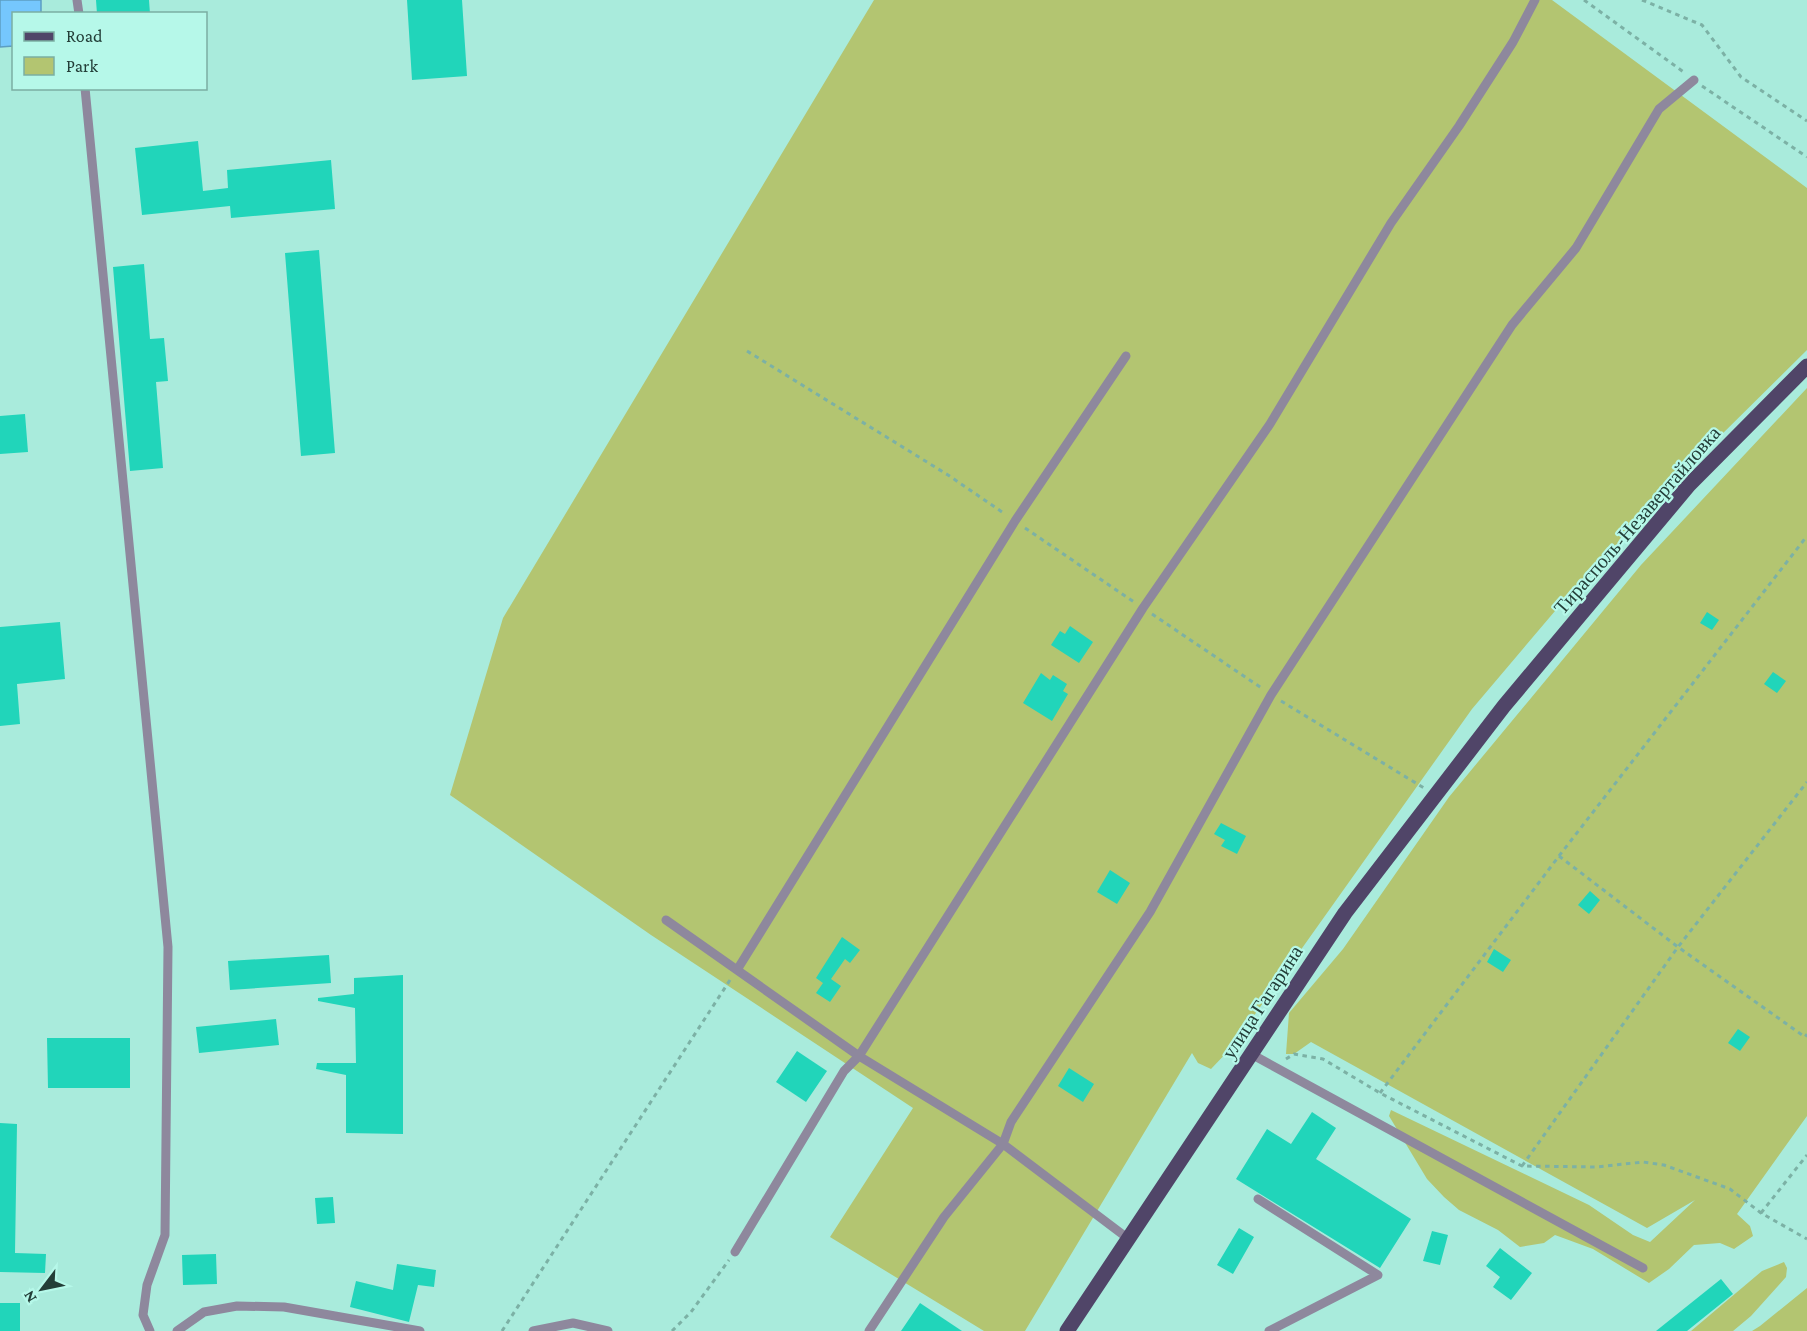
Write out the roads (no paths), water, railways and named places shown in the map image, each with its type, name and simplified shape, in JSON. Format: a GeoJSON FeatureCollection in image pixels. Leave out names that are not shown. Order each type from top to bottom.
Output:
{"type":"FeatureCollection","features":[{"type":"Feature","properties":{"kind":"main road","name":"Тирасполь-Незавертайловка"},"geometry":{"type":"LineString","coordinates":[[1504,706],[1689,485],[1807,366]]}},
{"type":"Feature","properties":{"kind":"main road","name":"улица Гагарина"},"geometry":{"type":"LineString","coordinates":[[1067,1331],[1130,1240],[1346,913],[1504,706]]}},
{"type":"Feature","properties":{"kind":"lane"},"geometry":{"type":"LineString","coordinates":[[735,1252],[844,1071],[859,1056],[1143,608],[1270,424],[1391,223],[1459,126],[1513,42],[1535,0]]}},
{"type":"Feature","properties":{"kind":"lane"},"geometry":{"type":"LineString","coordinates":[[868,1331],[944,1217],[1003,1144],[1011,1122],[1150,912],[1271,694],[1512,325],[1576,248],[1659,109],[1694,80]]}},
{"type":"Feature","properties":{"kind":"lane"},"geometry":{"type":"LineString","coordinates":[[85,90],[168,947],[165,1235],[147,1285],[142,1315],[150,1331]]}},
{"type":"Feature","properties":{"kind":"lane"},"geometry":{"type":"LineString","coordinates":[[737,970],[1015,521],[1126,356]]}},
{"type":"Feature","properties":{"kind":"lane"},"geometry":{"type":"LineString","coordinates":[[666,920],[859,1056],[1003,1144],[1130,1240]]}},
{"type":"Feature","properties":{"kind":"lane"},"geometry":{"type":"LineString","coordinates":[[1252,1055],[1643,1268]]}},
{"type":"Feature","properties":{"kind":"lane"},"geometry":{"type":"LineString","coordinates":[[1258,1199],[1378,1275],[1269,1331]]}},
{"type":"Feature","properties":{"kind":"lane"},"geometry":{"type":"LineString","coordinates":[[177,1331],[204,1312],[237,1306],[284,1306],[420,1331]]}},
{"type":"Feature","properties":{"kind":"lane"},"geometry":{"type":"LineString","coordinates":[[533,1331],[573,1323],[608,1331]]}},
{"type":"Feature","properties":{"kind":"water"},"geometry":{"type":"Polygon","coordinates":[[[0,0],[41,0],[41,12],[12,12],[12,46],[0,47],[0,0]]]}}]}
